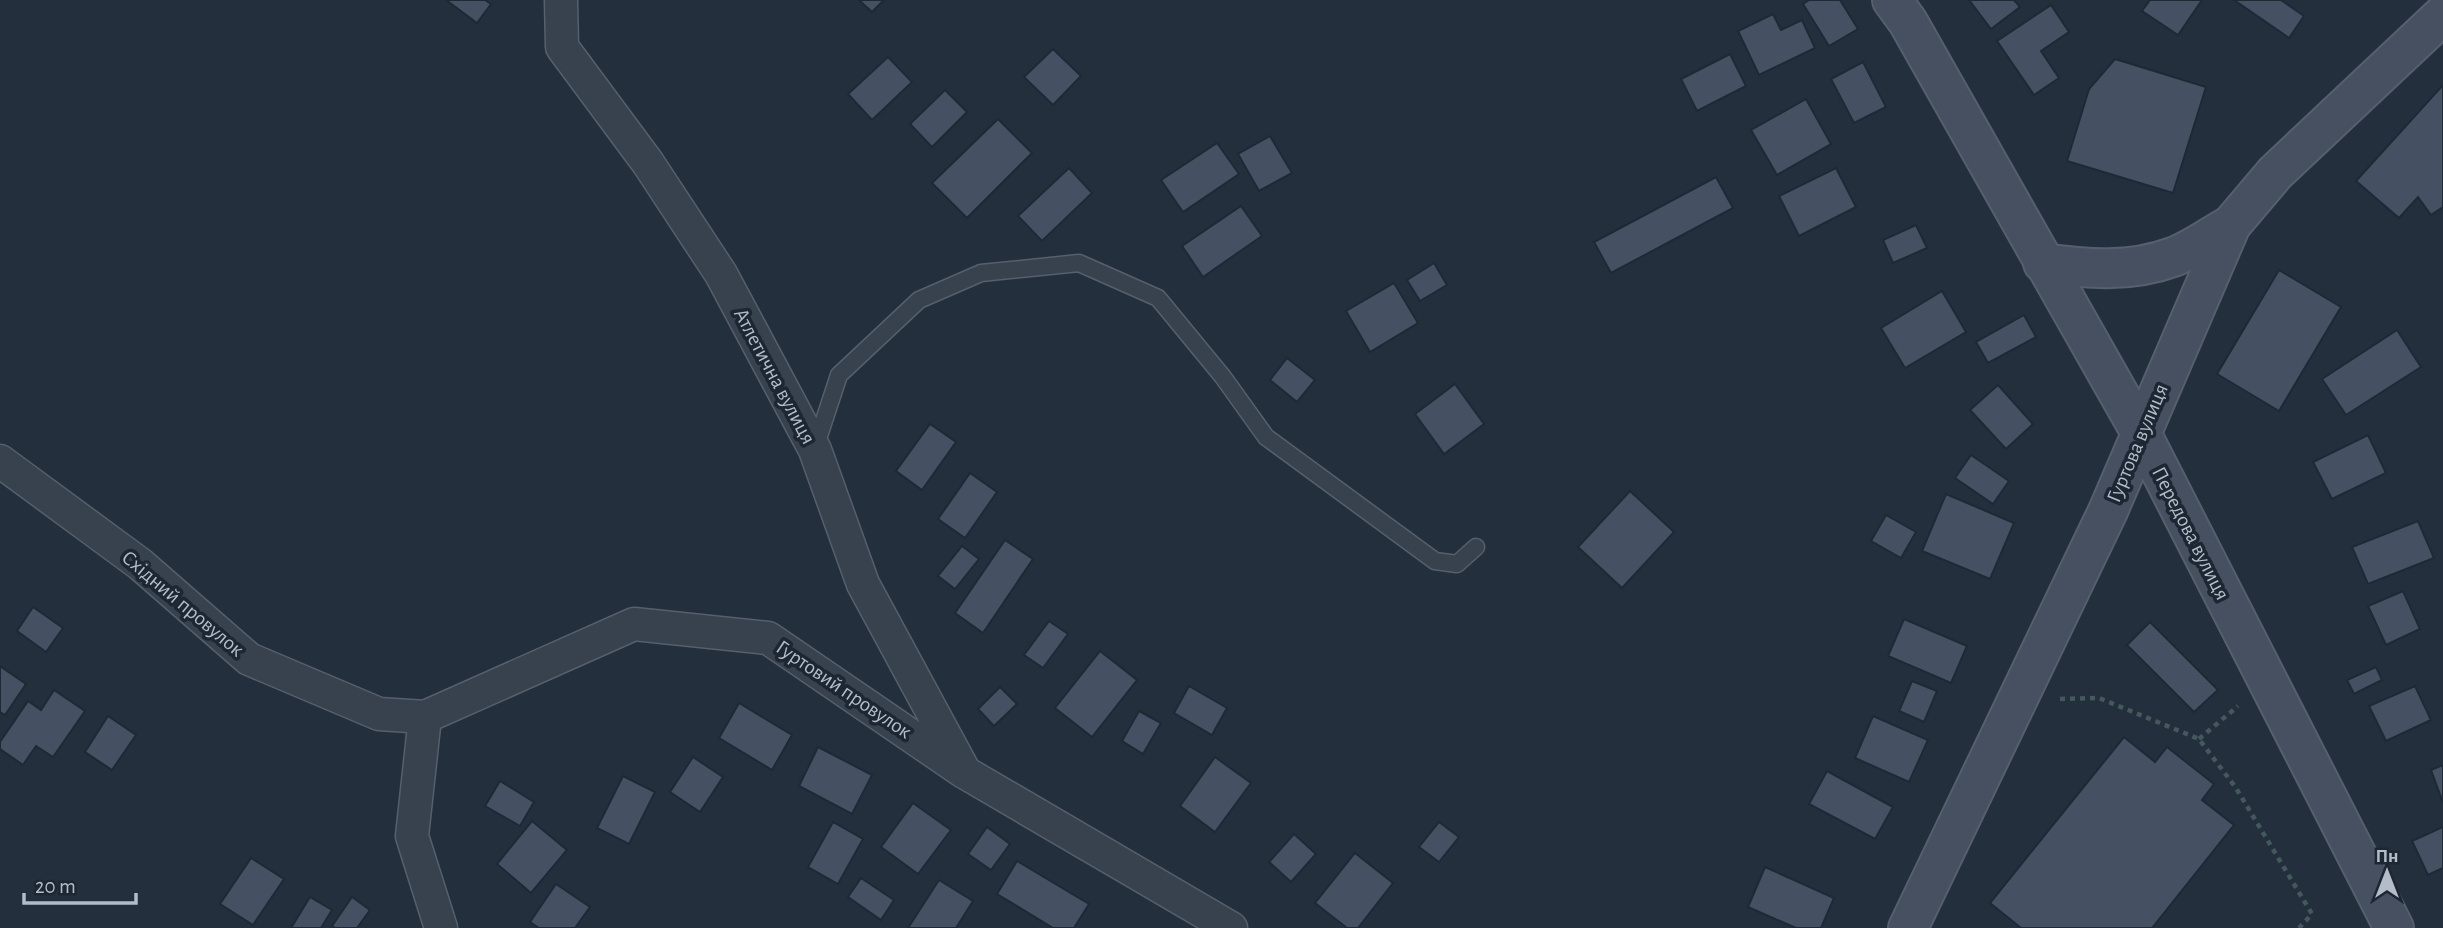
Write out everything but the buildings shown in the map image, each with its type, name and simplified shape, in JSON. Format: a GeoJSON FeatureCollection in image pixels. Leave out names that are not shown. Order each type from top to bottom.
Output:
{"type":"FeatureCollection","features":[{"type":"Feature","properties":{"kind":"street","name":"Атлетична вулиця"},"geometry":{"type":"LineString","coordinates":[[561,0],[562,47],[648,163],[721,274],[815,450],[863,584],[964,772]]}},
{"type":"Feature","properties":{"kind":"street","name":"Передова вулиця"},"geometry":{"type":"LineString","coordinates":[[1892,0],[1908,22],[2141,433],[2393,928]]}},
{"type":"Feature","properties":{"kind":"street","name":"Гуртова вулиця"},"geometry":{"type":"LineString","coordinates":[[1908,928],[2018,700],[2141,433],[2231,225],[2275,173],[2443,15]]}},
{"type":"Feature","properties":{"kind":"street"},"geometry":{"type":"LineString","coordinates":[[2043,263],[2089,270],[2132,267],[2174,257],[2231,225]]}},
{"type":"Feature","properties":{"kind":"street","name":"Східний провулок"},"geometry":{"type":"LineString","coordinates":[[0,461],[140,564],[248,659],[379,714],[425,717]]}},
{"type":"Feature","properties":{"kind":"street","name":"Гуртовий провулок"},"geometry":{"type":"LineString","coordinates":[[425,717],[634,624],[768,638],[964,772],[1231,928]]}},
{"type":"Feature","properties":{"kind":"street"},"geometry":{"type":"LineString","coordinates":[[425,717],[412,836],[441,928]]}},
{"type":"Feature","properties":{"kind":"lane"},"geometry":{"type":"LineString","coordinates":[[815,450],[839,375],[919,300],[981,273],[1079,263],[1158,298],[1223,377],[1266,437],[1341,495],[1434,561],[1457,564],[1476,548]]}},
{"type":"Feature","properties":{"kind":"path"},"geometry":{"type":"LineString","coordinates":[[2199,739],[2267,682]]}},
{"type":"Feature","properties":{"kind":"path"},"geometry":{"type":"LineString","coordinates":[[2018,700],[2099,698],[2199,739],[2236,788],[2312,914],[2299,928]]}}]}
